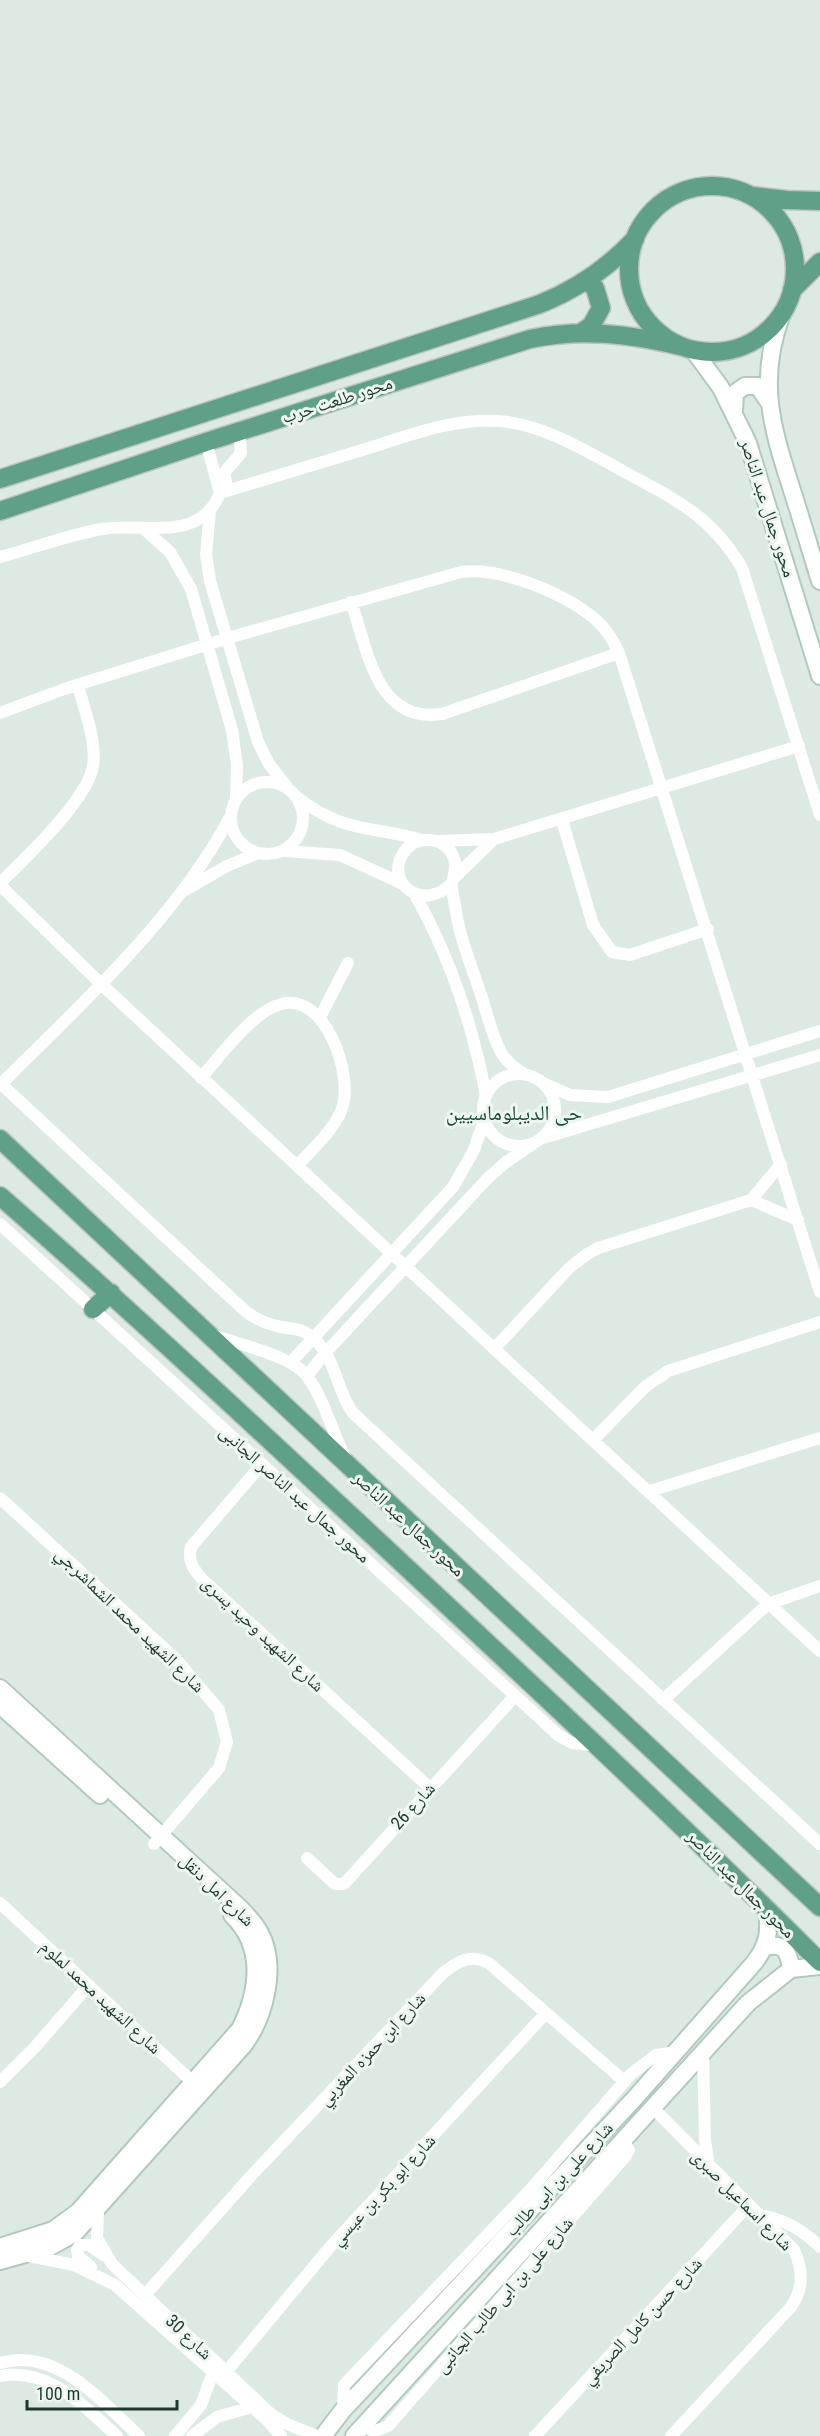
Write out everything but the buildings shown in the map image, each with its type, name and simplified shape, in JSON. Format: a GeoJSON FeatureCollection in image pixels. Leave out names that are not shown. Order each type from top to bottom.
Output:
{"type":"FeatureCollection","features":[{"type":"Feature","properties":{"kind":"main road"},"geometry":{"type":"LineString","coordinates":[[748,195],[771,212],[788,236],[795,263],[792,290],[781,315],[763,336],[738,349],[709,353],[687,348],[654,329],[637,304],[630,278],[630,259],[635,239],[640,227],[657,207],[680,192],[707,186],[721,187],[748,195],[820,201]]}},
{"type":"Feature","properties":{"kind":"main road","name":"محور طلعت حرب"},"geometry":{"type":"LineString","coordinates":[[0,479],[540,304],[587,281],[612,262],[635,239]]}},
{"type":"Feature","properties":{"kind":"main road"},"geometry":{"type":"LineString","coordinates":[[792,290],[820,262]]}},
{"type":"Feature","properties":{"kind":"main road"},"geometry":{"type":"LineString","coordinates":[[582,332],[591,327],[601,308],[595,288],[587,281]]}},
{"type":"Feature","properties":{"kind":"main road","name":"محور جمال عبد الناصر"},"geometry":{"type":"LineString","coordinates":[[781,315],[769,361],[768,402],[775,438],[820,580]]}},
{"type":"Feature","properties":{"kind":"main road","name":"محور طلعت حرب"},"geometry":{"type":"LineString","coordinates":[[0,512],[239,431],[512,344],[547,335],[582,332],[618,333],[687,348]]}},
{"type":"Feature","properties":{"kind":"main road","name":"محور جمال عبد الناصر"},"geometry":{"type":"LineString","coordinates":[[687,348],[734,411],[754,460],[820,676]]}},
{"type":"Feature","properties":{"kind":"main road"},"geometry":{"type":"LineString","coordinates":[[734,411],[735,393],[745,386],[762,389],[768,402]]}},
{"type":"Feature","properties":{"kind":"main road","name":"محور جمال عبد الناصر"},"geometry":{"type":"LineString","coordinates":[[0,1139],[820,1907]]}},
{"type":"Feature","properties":{"kind":"main road","name":"محور جمال عبد الناصر"},"geometry":{"type":"LineString","coordinates":[[0,1196],[111,1293],[599,1746],[820,1964]]}},
{"type":"Feature","properties":{"kind":"main road"},"geometry":{"type":"LineString","coordinates":[[93,1310],[111,1293]]}},
{"type":"Feature","properties":{"kind":"main road","name":"شارع امل دنقل"},"geometry":{"type":"LineString","coordinates":[[0,2247],[43,2234],[70,2219],[198,2087],[243,2046],[256,2026],[265,1990],[266,1949],[259,1930],[251,1920],[157,1840],[3,1702]]}},
{"type":"Feature","properties":{"kind":"main road"},"geometry":{"type":"LineString","coordinates":[[767,1910],[769,1930],[766,1947],[773,1945],[785,1949],[789,1956],[791,1969],[820,1964]]}},
{"type":"Feature","properties":{"kind":"main road","name":"شارع على بن ابى طالب"},"geometry":{"type":"LineString","coordinates":[[323,2436],[403,2333],[585,2138],[676,2052],[766,1947]]}},
{"type":"Feature","properties":{"kind":"main road","name":"شارع على بن ابى طالب"},"geometry":{"type":"LineString","coordinates":[[357,2431],[748,2003],[791,1969]]}},
{"type":"Feature","properties":{"kind":"main road","name":"شارع امل دنقل"},"geometry":{"type":"LineString","coordinates":[[0,2261],[63,2242],[98,2211],[198,2087]]}},
{"type":"Feature","properties":{"kind":"main road"},"geometry":{"type":"LineString","coordinates":[[343,2410],[357,2431]]}},
{"type":"Feature","properties":{"kind":"street"},"geometry":{"type":"LineString","coordinates":[[224,492],[448,425],[498,421],[520,424],[556,436],[670,496],[719,533],[742,568],[750,587],[820,815]]}},
{"type":"Feature","properties":{"kind":"street"},"geometry":{"type":"LineString","coordinates":[[0,557],[100,529],[125,526],[144,529],[181,527],[210,511],[224,492],[224,473],[241,453],[239,431]]}},
{"type":"Feature","properties":{"kind":"street"},"geometry":{"type":"LineString","coordinates":[[206,442],[224,492]]}},
{"type":"Feature","properties":{"kind":"street"},"geometry":{"type":"LineString","coordinates":[[210,511],[207,567],[261,748],[287,788],[297,798],[317,813],[348,826],[422,840],[494,839],[799,746]]}},
{"type":"Feature","properties":{"kind":"street"},"geometry":{"type":"LineString","coordinates":[[144,529],[178,562],[191,589],[232,730],[237,765],[236,798],[230,817],[182,892],[101,984],[1,1084],[244,1310],[260,1321],[300,1330],[314,1338],[327,1351],[334,1366],[338,1389],[353,1413],[819,1845]]}},
{"type":"Feature","properties":{"kind":"street"},"geometry":{"type":"LineString","coordinates":[[0,713],[78,684],[208,644],[437,577],[476,570],[488,571],[530,584],[585,613],[606,631],[619,653],[747,1052],[820,1292]]}},
{"type":"Feature","properties":{"kind":"street"},"geometry":{"type":"LineString","coordinates":[[351,602],[382,687],[396,705],[416,715],[442,714],[619,653]]}},
{"type":"Feature","properties":{"kind":"street"},"geometry":{"type":"LineString","coordinates":[[78,684],[92,741],[94,764],[91,775],[77,800],[0,884],[101,984],[201,1078],[650,1491],[820,1651]]}},
{"type":"Feature","properties":{"kind":"street"},"geometry":{"type":"LineString","coordinates":[[236,798],[244,790],[265,782],[287,788]]}},
{"type":"Feature","properties":{"kind":"street"},"geometry":{"type":"LineString","coordinates":[[182,892],[227,866],[256,854],[274,854],[284,851],[292,845],[302,828],[302,807],[297,798]]}},
{"type":"Feature","properties":{"kind":"street"},"geometry":{"type":"LineString","coordinates":[[230,817],[234,833],[241,843],[256,854]]}},
{"type":"Feature","properties":{"kind":"street"},"geometry":{"type":"LineString","coordinates":[[562,820],[594,925],[599,937],[612,952],[630,955],[708,929]]}},
{"type":"Feature","properties":{"kind":"street"},"geometry":{"type":"LineString","coordinates":[[414,893],[435,896],[444,891],[494,839]]}},
{"type":"Feature","properties":{"kind":"street"},"geometry":{"type":"LineString","coordinates":[[403,884],[399,866],[401,857],[406,849],[422,840]]}},
{"type":"Feature","properties":{"kind":"street"},"geometry":{"type":"LineString","coordinates":[[437,841],[451,852],[456,870],[453,881],[458,922],[496,1041],[508,1063],[526,1075],[570,1095],[608,1097],[820,1030]]}},
{"type":"Feature","properties":{"kind":"street"},"geometry":{"type":"LineString","coordinates":[[284,851],[340,855],[403,884],[414,893],[447,962],[475,1046],[486,1096],[484,1120],[474,1150],[461,1176],[291,1362]]}},
{"type":"Feature","properties":{"kind":"street"},"geometry":{"type":"LineString","coordinates":[[320,1017],[348,963]]}},
{"type":"Feature","properties":{"kind":"street"},"geometry":{"type":"LineString","coordinates":[[201,1078],[248,1026],[270,1008],[279,1004],[300,1004],[320,1017],[328,1030],[339,1060],[344,1080],[344,1103],[333,1124],[297,1167]]}},
{"type":"Feature","properties":{"kind":"street"},"geometry":{"type":"LineString","coordinates":[[484,1120],[498,1140],[509,1145],[538,1141],[820,1054]]}},
{"type":"Feature","properties":{"kind":"street"},"geometry":{"type":"LineString","coordinates":[[486,1096],[502,1078],[526,1075]]}},
{"type":"Feature","properties":{"kind":"street"},"geometry":{"type":"LineString","coordinates":[[307,1376],[327,1351],[497,1169],[538,1141],[550,1128],[555,1104],[543,1083]]}},
{"type":"Feature","properties":{"kind":"street"},"geometry":{"type":"LineString","coordinates":[[494,1349],[570,1267],[586,1255],[598,1248],[752,1200],[781,1164]]}},
{"type":"Feature","properties":{"kind":"street"},"geometry":{"type":"LineString","coordinates":[[752,1200],[798,1220]]}},
{"type":"Feature","properties":{"kind":"street","name":"محور جمال عبد الناصر الجانبى"},"geometry":{"type":"LineString","coordinates":[[1,1226],[565,1740],[599,1746]]}},
{"type":"Feature","properties":{"kind":"street"},"geometry":{"type":"LineString","coordinates":[[593,1440],[645,1387],[668,1371],[820,1322]]}},
{"type":"Feature","properties":{"kind":"street"},"geometry":{"type":"LineString","coordinates":[[205,1331],[291,1362],[307,1376],[353,1471]]}},
{"type":"Feature","properties":{"kind":"street"},"geometry":{"type":"LineString","coordinates":[[650,1491],[820,1438]]}},
{"type":"Feature","properties":{"kind":"street","name":"شارع الشهيد وحيد يسرى"},"geometry":{"type":"LineString","coordinates":[[262,1464],[191,1547],[189,1554],[193,1567],[203,1580],[430,1788]]}},
{"type":"Feature","properties":{"kind":"street","name":"شارع الشهيد محمد الشماشرجي"},"geometry":{"type":"LineString","coordinates":[[0,1498],[177,1660],[219,1710],[227,1742],[219,1768],[157,1840]]}},
{"type":"Feature","properties":{"kind":"street"},"geometry":{"type":"LineString","coordinates":[[663,1700],[768,1604],[820,1586]]}},
{"type":"Feature","properties":{"kind":"street","name":"شارع 26"},"geometry":{"type":"LineString","coordinates":[[307,1858],[331,1881],[340,1885],[344,1884],[515,1696]]}},
{"type":"Feature","properties":{"kind":"street","name":"شارع الشهيد محمد لملوم"},"geometry":{"type":"LineString","coordinates":[[0,1903],[198,2087]]}},
{"type":"Feature","properties":{"kind":"street","name":"شارع ابن حمزه المغربي"},"geometry":{"type":"LineString","coordinates":[[145,2295],[251,2176],[455,1964],[469,1958],[484,1960],[624,2081]]}},
{"type":"Feature","properties":{"kind":"street"},"geometry":{"type":"LineString","coordinates":[[0,2082],[35,2047],[88,1985]]}},
{"type":"Feature","properties":{"kind":"street","name":"شارع ابو بكر بن عيسي"},"geometry":{"type":"LineString","coordinates":[[175,2436],[201,2405],[220,2372],[330,2247],[546,2013]]}},
{"type":"Feature","properties":{"kind":"street"},"geometry":{"type":"LineString","coordinates":[[585,2138],[624,2081],[649,2058],[676,2052]]}},
{"type":"Feature","properties":{"kind":"street"},"geometry":{"type":"LineString","coordinates":[[703,2053],[705,2140],[709,2167]]}},
{"type":"Feature","properties":{"kind":"street","name":"شارع اسماعيل صبرى"},"geometry":{"type":"LineString","coordinates":[[652,2108],[794,2250],[801,2269],[798,2295],[778,2321],[671,2436]]}},
{"type":"Feature","properties":{"kind":"street"},"geometry":{"type":"LineString","coordinates":[[753,2210],[776,2217],[800,2229],[820,2247]]}},
{"type":"Feature","properties":{"kind":"street","name":"شارع حسن كامل الصريفي"},"geometry":{"type":"LineString","coordinates":[[535,2436],[753,2210]]}},
{"type":"Feature","properties":{"kind":"street","name":"شارع 30"},"geometry":{"type":"LineString","coordinates":[[98,2211],[96,2231],[106,2257],[281,2436]]}},
{"type":"Feature","properties":{"kind":"street"},"geometry":{"type":"LineString","coordinates":[[95,2273],[78,2256],[78,2247],[86,2244],[106,2257]]}},
{"type":"Feature","properties":{"kind":"street","name":"شارع 30"},"geometry":{"type":"LineString","coordinates":[[22,2255],[57,2260],[95,2273],[124,2292],[276,2419],[317,2436]]}},
{"type":"Feature","properties":{"kind":"street"},"geometry":{"type":"LineString","coordinates":[[0,2363],[29,2360],[57,2368],[79,2382],[140,2436]]}},
{"type":"Feature","properties":{"kind":"street"},"geometry":{"type":"LineString","coordinates":[[0,2376],[29,2375],[56,2385],[117,2436]]}},
{"type":"Feature","properties":{"kind":"street"},"geometry":{"type":"LineString","coordinates":[[192,2436],[218,2417],[252,2407]]}},
{"type":"Feature","properties":{"kind":"district","name":"حى الديبلوماسيين"},"geometry":{"type":"Point","coordinates":[514,1113]}}]}
